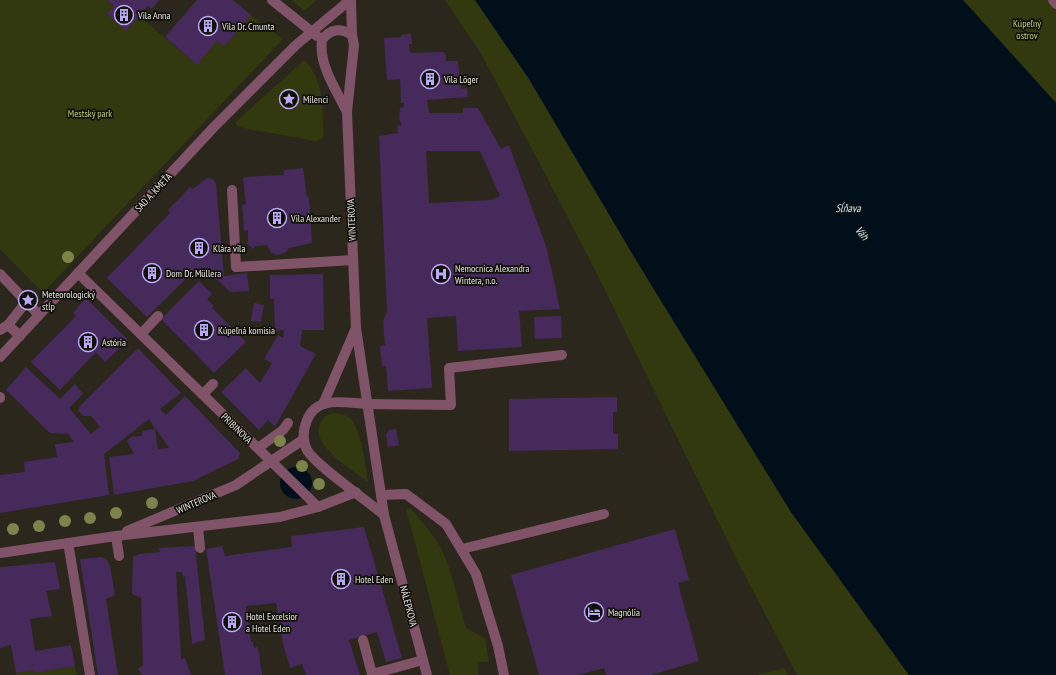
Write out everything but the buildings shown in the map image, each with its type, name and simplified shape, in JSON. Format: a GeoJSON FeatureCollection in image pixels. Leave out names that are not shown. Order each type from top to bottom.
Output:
{"type":"FeatureCollection","features":[{"type":"Feature","properties":{"kind":"street"},"geometry":{"type":"LineString","coordinates":[[272,0],[322,40],[326,35],[338,30],[346,31],[352,35]]}},
{"type":"Feature","properties":{"kind":"street","name":"SAD A. KMEŤA"},"geometry":{"type":"LineString","coordinates":[[1,354],[20,336],[213,128],[312,32],[351,0]]}},
{"type":"Feature","properties":{"kind":"street","name":"SAD A. KMEŤA"},"geometry":{"type":"LineString","coordinates":[[351,0],[352,35]]}},
{"type":"Feature","properties":{"kind":"street"},"geometry":{"type":"LineString","coordinates":[[1053,0],[1056,4]]}},
{"type":"Feature","properties":{"kind":"street","name":"WINTEROVA"},"geometry":{"type":"LineString","coordinates":[[352,35],[354,45],[347,112],[356,328]]}},
{"type":"Feature","properties":{"kind":"street","name":"WINTEROVA"},"geometry":{"type":"LineString","coordinates":[[322,40],[320,49],[324,62],[347,112]]}},
{"type":"Feature","properties":{"kind":"street"},"geometry":{"type":"LineString","coordinates":[[232,190],[236,267],[353,260]]}},
{"type":"Feature","properties":{"kind":"street","name":"PRIBINOVA"},"geometry":{"type":"LineString","coordinates":[[78,273],[272,462]]}},
{"type":"Feature","properties":{"kind":"street"},"geometry":{"type":"LineString","coordinates":[[0,274],[39,315]]}},
{"type":"Feature","properties":{"kind":"street"},"geometry":{"type":"LineString","coordinates":[[20,336],[4,328],[26,302]]}},
{"type":"Feature","properties":{"kind":"street"},"geometry":{"type":"LineString","coordinates":[[141,334],[158,316]]}},
{"type":"Feature","properties":{"kind":"street"},"geometry":{"type":"LineString","coordinates":[[356,328],[324,402],[315,408],[308,417],[304,428],[304,439],[312,457],[384,514]]}},
{"type":"Feature","properties":{"kind":"street","name":"NÁLEPKOVA"},"geometry":{"type":"LineString","coordinates":[[356,328],[366,404],[384,514],[428,675]]}},
{"type":"Feature","properties":{"kind":"street"},"geometry":{"type":"LineString","coordinates":[[324,402],[366,404],[451,404],[450,368],[562,355]]}},
{"type":"Feature","properties":{"kind":"street"},"geometry":{"type":"LineString","coordinates":[[203,394],[213,384]]}},
{"type":"Feature","properties":{"kind":"street"},"geometry":{"type":"LineString","coordinates":[[258,448],[283,430],[288,423]]}},
{"type":"Feature","properties":{"kind":"street","name":"WINTEROVA"},"geometry":{"type":"LineString","coordinates":[[116,536],[236,485],[304,439]]}},
{"type":"Feature","properties":{"kind":"street"},"geometry":{"type":"LineString","coordinates":[[272,462],[318,508]]}},
{"type":"Feature","properties":{"kind":"street","name":"WINTEROVA"},"geometry":{"type":"LineString","coordinates":[[0,553],[116,536],[280,517],[318,508],[356,492]]}},
{"type":"Feature","properties":{"kind":"street"},"geometry":{"type":"LineString","coordinates":[[381,495],[406,494],[446,524],[476,574],[498,646],[504,675]]}},
{"type":"Feature","properties":{"kind":"street"},"geometry":{"type":"LineString","coordinates":[[462,549],[604,514]]}},
{"type":"Feature","properties":{"kind":"street"},"geometry":{"type":"LineString","coordinates":[[198,526],[200,548]]}},
{"type":"Feature","properties":{"kind":"street"},"geometry":{"type":"LineString","coordinates":[[116,536],[119,556]]}},
{"type":"Feature","properties":{"kind":"street"},"geometry":{"type":"LineString","coordinates":[[68,543],[90,675]]}},
{"type":"Feature","properties":{"kind":"street"},"geometry":{"type":"LineString","coordinates":[[363,640],[372,674],[423,660]]}},
{"type":"Feature","properties":{"kind":"green space","name":"Mestský park"},"geometry":{"type":"Polygon","coordinates":[[[0,0],[107,0],[114,6],[107,14],[126,31],[139,16],[197,65],[217,41],[224,47],[251,15],[283,39],[43,293],[0,249],[0,0]]]}},
{"type":"Feature","properties":{"kind":"green space"},"geometry":{"type":"Polygon","coordinates":[[[292,0],[317,0],[304,11],[292,0]]]}},
{"type":"Feature","properties":{"kind":"green space"},"geometry":{"type":"Polygon","coordinates":[[[445,0],[475,0],[480,7],[529,79],[639,265],[791,512],[909,675],[797,675],[739,564],[598,276],[541,166],[480,52],[445,0]]]}},
{"type":"Feature","properties":{"kind":"green space","name":"Kúpeľný ostrov"},"geometry":{"type":"Polygon","coordinates":[[[963,0],[1056,0],[1056,103],[963,0]]]}},
{"type":"Feature","properties":{"kind":"green space"},"geometry":{"type":"Polygon","coordinates":[[[304,60],[311,67],[319,84],[323,114],[324,133],[322,139],[316,141],[248,129],[236,125],[236,122],[304,60]]]}},
{"type":"Feature","properties":{"kind":"green space"},"geometry":{"type":"Polygon","coordinates":[[[333,413],[347,416],[355,425],[362,449],[368,482],[335,457],[321,440],[319,432],[320,424],[325,417],[333,413]]]}},
{"type":"Feature","properties":{"kind":"green space"},"geometry":{"type":"Polygon","coordinates":[[[406,509],[411,509],[431,533],[441,548],[452,577],[466,628],[485,638],[489,662],[478,662],[478,675],[450,675],[406,509]]]}},
{"type":"Feature","properties":{"kind":"green space"},"geometry":{"type":"Polygon","coordinates":[[[75,666],[77,675],[16,675],[16,673],[33,670],[34,673],[75,666]]]}},
{"type":"Feature","properties":{"kind":"green space"},"geometry":{"type":"Polygon","coordinates":[[[784,668],[788,675],[757,675],[784,668]]]}},
{"type":"Feature","properties":{"kind":"water","name":"Sĺňava"},"geometry":{"type":"Polygon","coordinates":[[[475,0],[963,0],[1056,103],[1056,675],[909,675],[791,512],[639,265],[529,79],[475,0]]]}},
{"type":"Feature","properties":{"kind":"water"},"geometry":{"type":"Polygon","coordinates":[[[293,467],[299,467],[309,474],[312,483],[311,489],[305,496],[299,499],[293,499],[283,492],[280,486],[280,480],[287,470],[293,467]]]}},
{"type":"Feature","properties":{"kind":"place","name":"Vila Anna"},"geometry":{"type":"Point","coordinates":[124,15]}},
{"type":"Feature","properties":{"kind":"place","name":"Vila Dr. Cmunta"},"geometry":{"type":"Point","coordinates":[208,26]}},
{"type":"Feature","properties":{"kind":"place","name":"Vila Löger"},"geometry":{"type":"Point","coordinates":[430,79]}},
{"type":"Feature","properties":{"kind":"place","name":"Milenci"},"geometry":{"type":"Point","coordinates":[289,99]}},
{"type":"Feature","properties":{"kind":"place","name":"Vila Alexander"},"geometry":{"type":"Point","coordinates":[277,218]}},
{"type":"Feature","properties":{"kind":"place","name":"Klára vila"},"geometry":{"type":"Point","coordinates":[199,248]}},
{"type":"Feature","properties":{"kind":"place","name":"Dom Dr. Müllera"},"geometry":{"type":"Point","coordinates":[152,273]}},
{"type":"Feature","properties":{"kind":"place","name":"Nemocnica Alexandra Wintera, n.o."},"geometry":{"type":"Point","coordinates":[441,274]}},
{"type":"Feature","properties":{"kind":"place","name":"Meteorologický stĺp"},"geometry":{"type":"Point","coordinates":[28,300]}},
{"type":"Feature","properties":{"kind":"place","name":"Kúpeľná komisia"},"geometry":{"type":"Point","coordinates":[204,330]}},
{"type":"Feature","properties":{"kind":"place","name":"Astória"},"geometry":{"type":"Point","coordinates":[88,342]}},
{"type":"Feature","properties":{"kind":"place","name":"Hotel Eden"},"geometry":{"type":"Point","coordinates":[341,579]}},
{"type":"Feature","properties":{"kind":"place","name":"Magnólia"},"geometry":{"type":"Point","coordinates":[594,612]}},
{"type":"Feature","properties":{"kind":"place","name":"Hotel Excelsior a Hotel Eden"},"geometry":{"type":"Point","coordinates":[232,622]}},
{"type":"Feature","properties":{"kind":"water label","name":"Váh"},"geometry":{"type":"Point","coordinates":[862,233]}}]}
